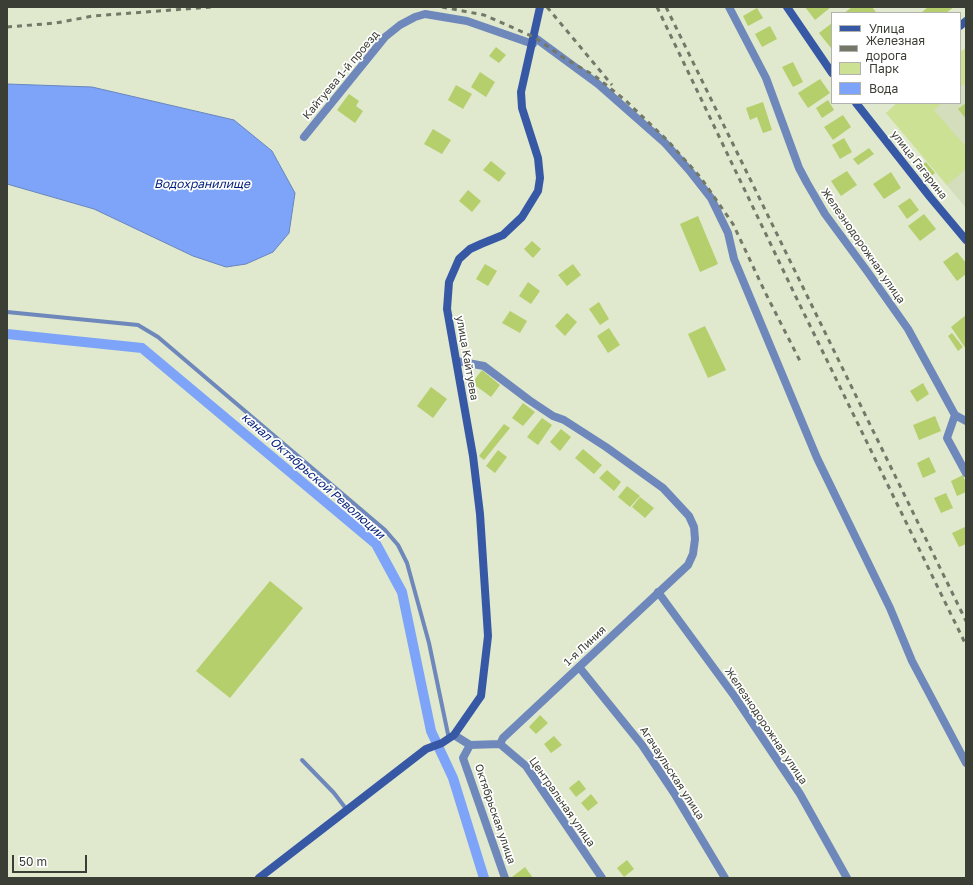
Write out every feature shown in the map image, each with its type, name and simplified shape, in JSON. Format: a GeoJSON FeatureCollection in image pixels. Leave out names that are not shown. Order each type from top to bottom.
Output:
{"type":"FeatureCollection","features":[{"type":"Feature","properties":{"kind":"main road","name":"улица Кайтуева"},"geometry":{"type":"LineString","coordinates":[[448,739],[481,696],[488,636],[480,514],[473,456],[447,309],[449,282],[459,259],[470,249],[503,235],[522,217],[538,191],[540,178],[538,158],[525,122],[521,92],[534,41],[540,7]]}},
{"type":"Feature","properties":{"kind":"main road"},"geometry":{"type":"LineString","coordinates":[[787,7],[831,72]]}},
{"type":"Feature","properties":{"kind":"main road","name":"улица Гагарина"},"geometry":{"type":"LineString","coordinates":[[858,104],[966,240]]}},
{"type":"Feature","properties":{"kind":"main road"},"geometry":{"type":"LineString","coordinates":[[259,878],[426,749],[448,739]]}},
{"type":"Feature","properties":{"kind":"street","name":"Железнодорожная улица"},"geometry":{"type":"LineString","coordinates":[[729,7],[766,78],[799,168],[807,183],[825,214],[908,329],[955,415]]}},
{"type":"Feature","properties":{"kind":"street","name":"Кайтуева 1-й проезд"},"geometry":{"type":"LineString","coordinates":[[304,137],[385,37],[400,25],[415,17],[425,14],[467,21],[534,41],[598,84],[665,143],[711,198],[728,233],[734,259],[818,458],[890,608],[912,661],[966,763]]}},
{"type":"Feature","properties":{"kind":"street","name":"1-я Линия"},"geometry":{"type":"LineString","coordinates":[[457,361],[484,366],[529,400],[606,447],[663,488],[689,516],[694,527],[695,539],[693,554],[688,565],[503,738],[500,744]]}},
{"type":"Feature","properties":{"kind":"street"},"geometry":{"type":"LineString","coordinates":[[966,421],[955,415],[947,438],[966,473]]}},
{"type":"Feature","properties":{"kind":"street","name":"Железнодорожная улица"},"geometry":{"type":"LineString","coordinates":[[658,592],[735,697],[795,788],[847,878]]}},
{"type":"Feature","properties":{"kind":"street","name":"Агачаульская улица"},"geometry":{"type":"LineString","coordinates":[[579,667],[642,744],[674,793],[725,878]]}},
{"type":"Feature","properties":{"kind":"street"},"geometry":{"type":"LineString","coordinates":[[448,739],[470,745],[500,744]]}},
{"type":"Feature","properties":{"kind":"street","name":"Центральная улица"},"geometry":{"type":"LineString","coordinates":[[500,744],[526,766],[602,878]]}},
{"type":"Feature","properties":{"kind":"street","name":"Октябрьская улица"},"geometry":{"type":"LineString","coordinates":[[470,745],[463,758],[505,878]]}},
{"type":"Feature","properties":{"kind":"lane"},"geometry":{"type":"LineString","coordinates":[[7,312],[138,325],[158,336],[385,530],[398,545],[407,563],[429,643],[448,739]]}},
{"type":"Feature","properties":{"kind":"lane"},"geometry":{"type":"LineString","coordinates":[[302,760],[334,793],[347,810]]}},
{"type":"Feature","properties":{"kind":"shaded area"},"geometry":{"type":"Polygon","coordinates":[[[966,48],[966,208],[886,113],[896,104],[961,104],[961,51],[966,48]]]}},
{"type":"Feature","properties":{"kind":"green space"},"geometry":{"type":"Polygon","coordinates":[[[966,48],[966,83],[961,86],[961,51],[966,48]]]}},
{"type":"Feature","properties":{"kind":"green space"},"geometry":{"type":"Polygon","coordinates":[[[896,104],[941,104],[934,110],[966,147],[966,169],[947,185],[886,113],[896,104]]]}},
{"type":"Feature","properties":{"kind":"water","name":"Водохранилище"},"geometry":{"type":"Polygon","coordinates":[[[7,84],[92,87],[234,120],[272,151],[295,193],[289,233],[273,252],[246,264],[226,267],[193,256],[94,209],[7,184],[7,84]]]}},
{"type":"Feature","properties":{"kind":"building"},"geometry":{"type":"Polygon","coordinates":[[[805,7],[831,7],[815,20],[805,7]]]}},
{"type":"Feature","properties":{"kind":"building"},"geometry":{"type":"Polygon","coordinates":[[[852,7],[872,7],[876,12],[845,12],[852,7]]]}},
{"type":"Feature","properties":{"kind":"building"},"geometry":{"type":"Polygon","coordinates":[[[928,7],[954,7],[947,12],[922,12],[928,7]]]}},
{"type":"Feature","properties":{"kind":"building"},"geometry":{"type":"Polygon","coordinates":[[[757,8],[763,18],[748,26],[743,16],[757,8]]]}},
{"type":"Feature","properties":{"kind":"building"},"geometry":{"type":"Polygon","coordinates":[[[831,24],[831,48],[819,33],[831,24]]]}},
{"type":"Feature","properties":{"kind":"building"},"geometry":{"type":"Polygon","coordinates":[[[770,26],[777,39],[762,47],[755,34],[770,26]]]}},
{"type":"Feature","properties":{"kind":"building"},"geometry":{"type":"Polygon","coordinates":[[[496,47],[506,55],[499,63],[489,56],[496,47]]]}},
{"type":"Feature","properties":{"kind":"building"},"geometry":{"type":"Polygon","coordinates":[[[793,62],[803,82],[793,87],[782,67],[793,62]]]}},
{"type":"Feature","properties":{"kind":"building"},"geometry":{"type":"Polygon","coordinates":[[[480,72],[495,82],[486,97],[471,87],[480,72]]]}},
{"type":"Feature","properties":{"kind":"building"},"geometry":{"type":"Polygon","coordinates":[[[820,79],[830,93],[808,108],[798,93],[820,79]]]}},
{"type":"Feature","properties":{"kind":"building"},"geometry":{"type":"Polygon","coordinates":[[[456,85],[472,94],[463,109],[448,100],[456,85]]]}},
{"type":"Feature","properties":{"kind":"building"},"geometry":{"type":"Polygon","coordinates":[[[349,94],[359,101],[356,106],[363,111],[355,123],[337,110],[349,94]]]}},
{"type":"Feature","properties":{"kind":"building"},"geometry":{"type":"Polygon","coordinates":[[[828,100],[834,110],[822,118],[816,108],[828,100]]]}},
{"type":"Feature","properties":{"kind":"building"},"geometry":{"type":"Polygon","coordinates":[[[763,102],[772,130],[763,133],[757,117],[750,120],[746,108],[763,102]]]}},
{"type":"Feature","properties":{"kind":"building"},"geometry":{"type":"Polygon","coordinates":[[[966,103],[966,119],[958,109],[966,103]]]}},
{"type":"Feature","properties":{"kind":"building"},"geometry":{"type":"Polygon","coordinates":[[[843,115],[851,127],[833,140],[824,127],[843,115]]]}},
{"type":"Feature","properties":{"kind":"building"},"geometry":{"type":"Polygon","coordinates":[[[433,129],[451,140],[442,154],[424,144],[433,129]]]}},
{"type":"Feature","properties":{"kind":"building"},"geometry":{"type":"Polygon","coordinates":[[[844,138],[852,152],[840,159],[832,145],[844,138]]]}},
{"type":"Feature","properties":{"kind":"building"},"geometry":{"type":"Polygon","coordinates":[[[869,148],[874,154],[858,165],[853,159],[869,148]]]}},
{"type":"Feature","properties":{"kind":"building"},"geometry":{"type":"Polygon","coordinates":[[[491,161],[506,173],[499,182],[483,170],[491,161]]]}},
{"type":"Feature","properties":{"kind":"building"},"geometry":{"type":"Polygon","coordinates":[[[926,162],[935,173],[930,177],[921,166],[926,162]]]}},
{"type":"Feature","properties":{"kind":"building"},"geometry":{"type":"Polygon","coordinates":[[[847,171],[857,185],[841,196],[831,181],[847,171]]]}},
{"type":"Feature","properties":{"kind":"building"},"geometry":{"type":"Polygon","coordinates":[[[891,172],[901,188],[884,199],[873,184],[891,172]]]}},
{"type":"Feature","properties":{"kind":"building"},"geometry":{"type":"Polygon","coordinates":[[[468,190],[481,201],[472,212],[459,201],[468,190]]]}},
{"type":"Feature","properties":{"kind":"building"},"geometry":{"type":"Polygon","coordinates":[[[910,198],[919,210],[907,219],[898,206],[910,198]]]}},
{"type":"Feature","properties":{"kind":"building"},"geometry":{"type":"Polygon","coordinates":[[[924,214],[936,229],[920,241],[908,226],[924,214]]]}},
{"type":"Feature","properties":{"kind":"building"},"geometry":{"type":"Polygon","coordinates":[[[698,216],[718,264],[700,272],[680,224],[698,216]]]}},
{"type":"Feature","properties":{"kind":"building"},"geometry":{"type":"Polygon","coordinates":[[[532,241],[541,249],[533,258],[524,249],[532,241]]]}},
{"type":"Feature","properties":{"kind":"building"},"geometry":{"type":"Polygon","coordinates":[[[957,252],[966,263],[966,274],[957,281],[943,262],[957,252]]]}},
{"type":"Feature","properties":{"kind":"building"},"geometry":{"type":"Polygon","coordinates":[[[485,264],[497,271],[488,286],[476,279],[485,264]]]}},
{"type":"Feature","properties":{"kind":"building"},"geometry":{"type":"Polygon","coordinates":[[[573,264],[581,275],[567,286],[558,275],[573,264]]]}},
{"type":"Feature","properties":{"kind":"building"},"geometry":{"type":"Polygon","coordinates":[[[528,282],[540,291],[531,304],[519,296],[528,282]]]}},
{"type":"Feature","properties":{"kind":"building"},"geometry":{"type":"Polygon","coordinates":[[[599,302],[609,319],[600,325],[589,309],[599,302]]]}},
{"type":"Feature","properties":{"kind":"building"},"geometry":{"type":"Polygon","coordinates":[[[510,311],[527,321],[520,333],[502,323],[510,311]]]}},
{"type":"Feature","properties":{"kind":"building"},"geometry":{"type":"Polygon","coordinates":[[[567,313],[577,322],[565,336],[555,326],[567,313]]]}},
{"type":"Feature","properties":{"kind":"building"},"geometry":{"type":"Polygon","coordinates":[[[966,315],[966,349],[951,327],[966,315]]]}},
{"type":"Feature","properties":{"kind":"building"},"geometry":{"type":"Polygon","coordinates":[[[705,326],[726,370],[708,378],[688,334],[705,326]]]}},
{"type":"Feature","properties":{"kind":"building"},"geometry":{"type":"Polygon","coordinates":[[[609,328],[620,345],[608,353],[597,336],[609,328]]]}},
{"type":"Feature","properties":{"kind":"building"},"geometry":{"type":"Polygon","coordinates":[[[952,333],[963,347],[958,351],[948,336],[952,333]]]}},
{"type":"Feature","properties":{"kind":"building"},"geometry":{"type":"Polygon","coordinates":[[[482,370],[500,385],[491,397],[472,383],[482,370]]]}},
{"type":"Feature","properties":{"kind":"building"},"geometry":{"type":"Polygon","coordinates":[[[923,383],[929,394],[917,402],[910,391],[923,383]]]}},
{"type":"Feature","properties":{"kind":"building"},"geometry":{"type":"Polygon","coordinates":[[[431,387],[447,399],[433,418],[417,406],[431,387]]]}},
{"type":"Feature","properties":{"kind":"building"},"geometry":{"type":"Polygon","coordinates":[[[523,403],[535,412],[523,426],[512,418],[523,403]]]}},
{"type":"Feature","properties":{"kind":"building"},"geometry":{"type":"Polygon","coordinates":[[[935,416],[941,431],[919,440],[913,425],[935,416]]]}},
{"type":"Feature","properties":{"kind":"building"},"geometry":{"type":"Polygon","coordinates":[[[542,418],[552,425],[538,445],[527,437],[542,418]]]}},
{"type":"Feature","properties":{"kind":"building"},"geometry":{"type":"Polygon","coordinates":[[[504,424],[510,428],[484,460],[479,456],[504,424]]]}},
{"type":"Feature","properties":{"kind":"building"},"geometry":{"type":"Polygon","coordinates":[[[561,429],[571,437],[560,451],[550,442],[561,429]]]}},
{"type":"Feature","properties":{"kind":"building"},"geometry":{"type":"Polygon","coordinates":[[[583,449],[602,465],[594,474],[575,458],[583,449]]]}},
{"type":"Feature","properties":{"kind":"building"},"geometry":{"type":"Polygon","coordinates":[[[498,450],[507,457],[495,473],[486,466],[498,450]]]}},
{"type":"Feature","properties":{"kind":"building"},"geometry":{"type":"Polygon","coordinates":[[[929,457],[936,472],[923,478],[917,463],[929,457]]]}},
{"type":"Feature","properties":{"kind":"building"},"geometry":{"type":"Polygon","coordinates":[[[607,470],[621,482],[614,491],[599,478],[607,470]]]}},
{"type":"Feature","properties":{"kind":"building"},"geometry":{"type":"Polygon","coordinates":[[[963,475],[966,483],[966,492],[957,496],[951,481],[963,475]]]}},
{"type":"Feature","properties":{"kind":"building"},"geometry":{"type":"Polygon","coordinates":[[[627,486],[640,496],[630,507],[618,497],[627,486]]]}},
{"type":"Feature","properties":{"kind":"building"},"geometry":{"type":"Polygon","coordinates":[[[946,493],[953,508],[941,513],[934,498],[946,493]]]}},
{"type":"Feature","properties":{"kind":"building"},"geometry":{"type":"Polygon","coordinates":[[[640,497],[654,508],[645,518],[632,507],[640,497]]]}},
{"type":"Feature","properties":{"kind":"building"},"geometry":{"type":"Polygon","coordinates":[[[965,527],[966,544],[959,547],[952,533],[965,527]]]}},
{"type":"Feature","properties":{"kind":"building"},"geometry":{"type":"Polygon","coordinates":[[[270,581],[303,608],[230,698],[196,671],[270,581]]]}},
{"type":"Feature","properties":{"kind":"building"},"geometry":{"type":"Polygon","coordinates":[[[540,715],[548,723],[536,734],[529,727],[540,715]]]}},
{"type":"Feature","properties":{"kind":"building"},"geometry":{"type":"Polygon","coordinates":[[[554,736],[562,745],[551,753],[544,744],[554,736]]]}},
{"type":"Feature","properties":{"kind":"building"},"geometry":{"type":"Polygon","coordinates":[[[579,780],[586,789],[576,797],[569,788],[579,780]]]}},
{"type":"Feature","properties":{"kind":"building"},"geometry":{"type":"Polygon","coordinates":[[[591,794],[598,803],[588,811],[581,803],[591,794]]]}},
{"type":"Feature","properties":{"kind":"building"},"geometry":{"type":"Polygon","coordinates":[[[627,860],[634,869],[624,877],[617,868],[627,860]]]}},
{"type":"Feature","properties":{"kind":"building"},"geometry":{"type":"Polygon","coordinates":[[[525,867],[533,878],[512,877],[525,867]]]}},
{"type":"Feature","properties":{"kind":"waterway","name":"канал Октябрьской Революции"},"geometry":{"type":"LineString","coordinates":[[7,334],[142,348],[376,544],[402,592],[431,731],[453,778],[484,878]]}},
{"type":"Feature","properties":{"kind":"railway"},"geometry":{"type":"LineString","coordinates":[[7,27],[56,23],[93,16],[211,7]]}},
{"type":"Feature","properties":{"kind":"railway"},"geometry":{"type":"LineString","coordinates":[[442,7],[484,15],[534,37],[564,58],[595,76],[625,100],[668,141],[701,178],[733,224],[801,363]]}},
{"type":"Feature","properties":{"kind":"railway"},"geometry":{"type":"LineString","coordinates":[[547,7],[612,85]]}},
{"type":"Feature","properties":{"kind":"railway"},"geometry":{"type":"LineString","coordinates":[[657,7],[796,297],[966,645]]}},
{"type":"Feature","properties":{"kind":"railway"},"geometry":{"type":"LineString","coordinates":[[666,7],[966,621]]}}]}
